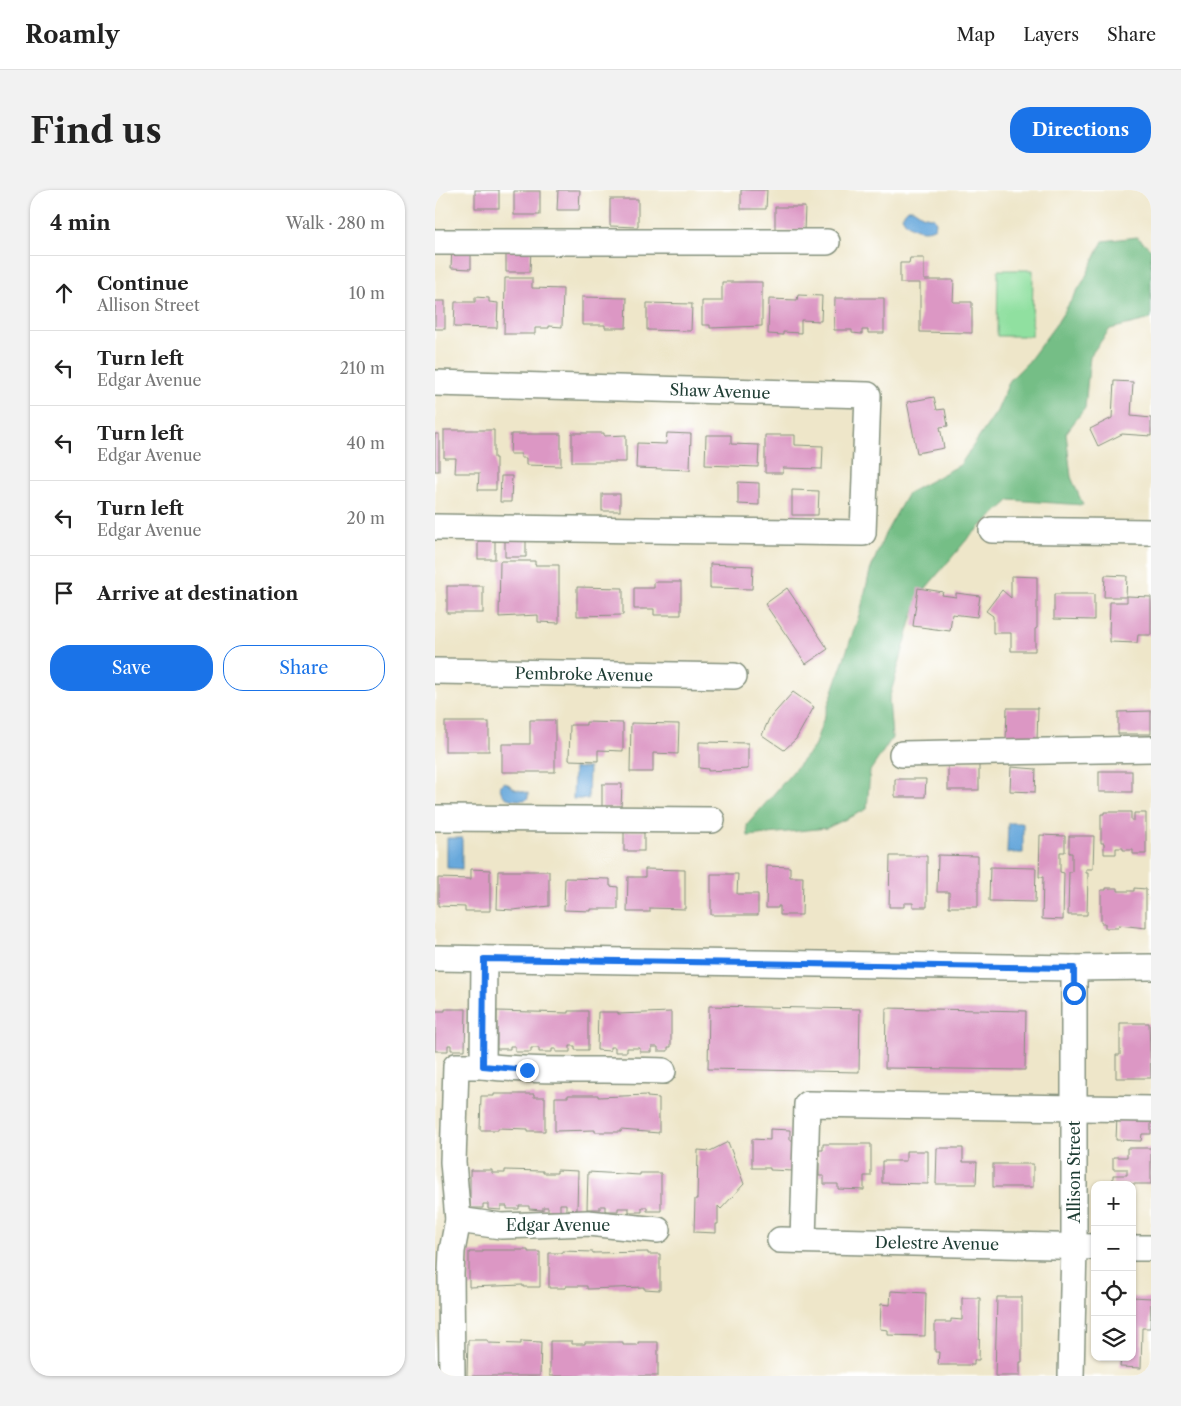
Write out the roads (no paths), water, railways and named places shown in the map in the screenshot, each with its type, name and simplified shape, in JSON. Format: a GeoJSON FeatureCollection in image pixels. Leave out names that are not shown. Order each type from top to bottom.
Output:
{"type":"FeatureCollection","features":[{"type":"Feature","properties":{"kind":"street"},"geometry":{"type":"LineString","coordinates":[[435,242],[827,242]]}},
{"type":"Feature","properties":{"kind":"street","name":"Shaw Avenue"},"geometry":{"type":"LineString","coordinates":[[435,383],[867,395],[863,532],[435,527]]}},
{"type":"Feature","properties":{"kind":"street"},"geometry":{"type":"LineString","coordinates":[[992,530],[1151,532]]}},
{"type":"Feature","properties":{"kind":"street","name":"Pembroke Avenue"},"geometry":{"type":"LineString","coordinates":[[435,671],[733,676]]}},
{"type":"Feature","properties":{"kind":"street"},"geometry":{"type":"LineString","coordinates":[[903,754],[1151,749]]}},
{"type":"Feature","properties":{"kind":"street"},"geometry":{"type":"LineString","coordinates":[[435,818],[712,820]]}},
{"type":"Feature","properties":{"kind":"street"},"geometry":{"type":"LineString","coordinates":[[435,958],[1074,968],[1151,967]]}},
{"type":"Feature","properties":{"kind":"street"},"geometry":{"type":"LineString","coordinates":[[483,1066],[484,959]]}},
{"type":"Feature","properties":{"kind":"street","name":"Allison Street"},"geometry":{"type":"LineString","coordinates":[[1071,1376],[1084,1247],[1074,1109],[1074,968]]}},
{"type":"Feature","properties":{"kind":"street"},"geometry":{"type":"LineString","coordinates":[[452,1376],[451,1274],[452,1252],[458,1220],[445,1066],[483,1066],[527,1070],[615,1068],[663,1071]]}},
{"type":"Feature","properties":{"kind":"street","name":"Delestre Avenue"},"geometry":{"type":"LineString","coordinates":[[1074,1109],[807,1104],[791,1240],[1084,1247]]}},
{"type":"Feature","properties":{"kind":"street"},"geometry":{"type":"LineString","coordinates":[[1074,1109],[1151,1109]]}},
{"type":"Feature","properties":{"kind":"street","name":"Edgar Avenue"},"geometry":{"type":"LineString","coordinates":[[458,1220],[501,1226],[600,1224],[658,1230]]}},
{"type":"Feature","properties":{"kind":"street"},"geometry":{"type":"LineString","coordinates":[[1136,1248],[1151,1248]]}},
{"type":"Feature","properties":{"kind":"water"},"geometry":{"type":"Polygon","coordinates":[[[908,209],[913,209],[922,215],[934,218],[935,227],[921,230],[907,224],[902,216],[908,209]]]}},
{"type":"Feature","properties":{"kind":"water"},"geometry":{"type":"Polygon","coordinates":[[[574,768],[589,768],[588,799],[573,799],[574,768]]]}},
{"type":"Feature","properties":{"kind":"water"},"geometry":{"type":"Polygon","coordinates":[[[505,782],[515,789],[528,793],[528,798],[526,800],[517,800],[509,799],[503,795],[500,786],[505,782]]]}},
{"type":"Feature","properties":{"kind":"water"},"geometry":{"type":"Polygon","coordinates":[[[1008,823],[1023,823],[1023,853],[1007,853],[1008,823]]]}},
{"type":"Feature","properties":{"kind":"water"},"geometry":{"type":"Polygon","coordinates":[[[447,838],[462,838],[462,869],[447,868],[447,838]]]}}]}
